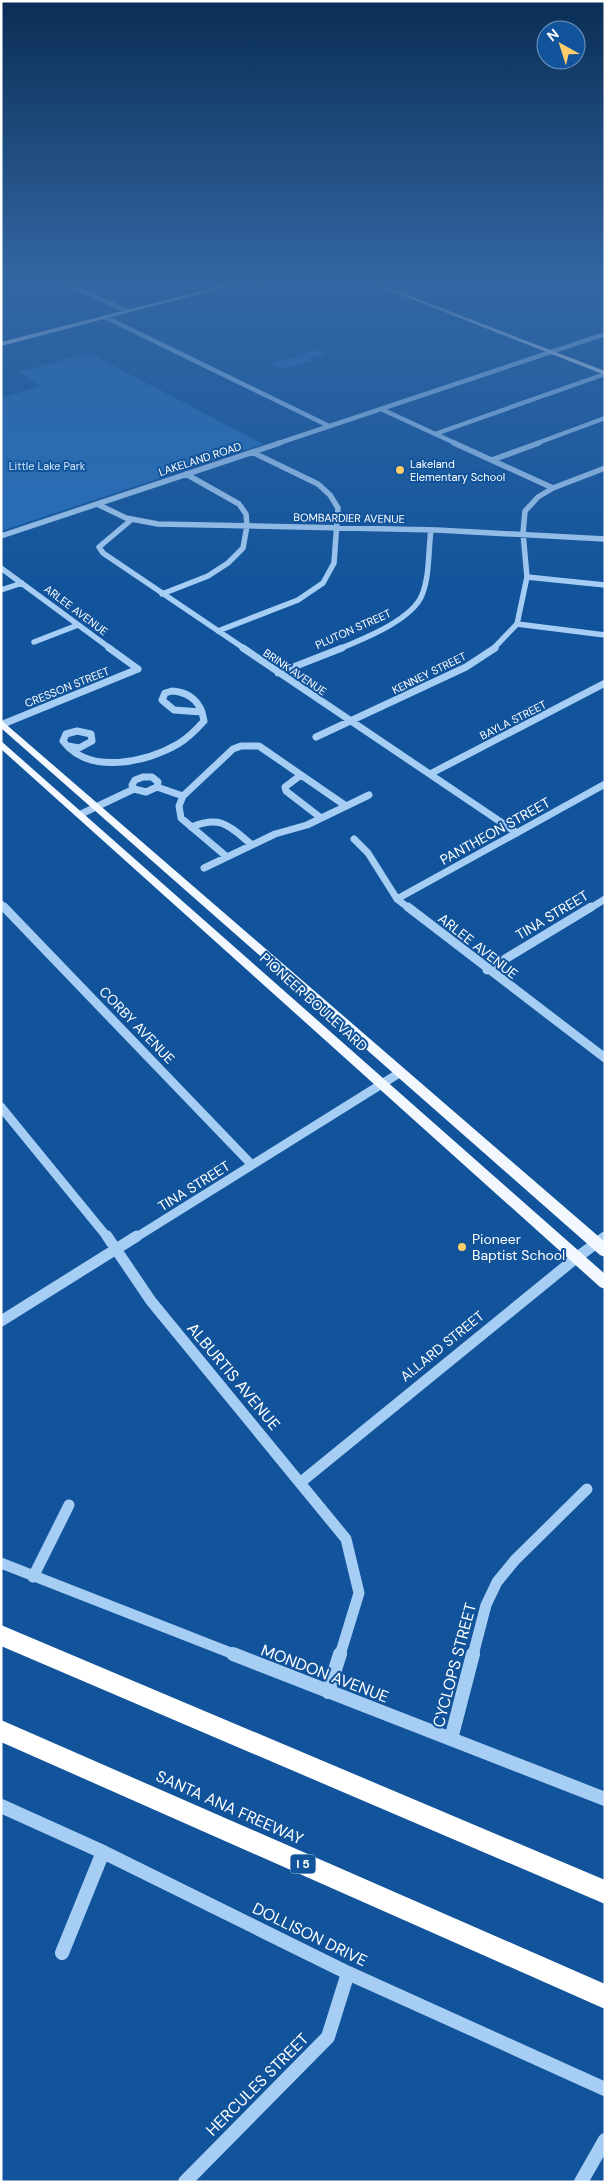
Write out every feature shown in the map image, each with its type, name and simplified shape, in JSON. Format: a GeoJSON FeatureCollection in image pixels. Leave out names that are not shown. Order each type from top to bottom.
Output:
{"type":"FeatureCollection","features":[{"type":"Feature","properties":{"kind":"highway"},"geometry":{"type":"LineString","coordinates":[[1,1635],[605,1892]]}},
{"type":"Feature","properties":{"kind":"highway","name":"SANTA ANA FREEWAY"},"geometry":{"type":"LineString","coordinates":[[1,1731],[605,1997]]}},
{"type":"Feature","properties":{"kind":"main road","name":"PIONEER BOULEVARD"},"geometry":{"type":"LineString","coordinates":[[2,724],[401,1072],[602,1244]]}},
{"type":"Feature","properties":{"kind":"main road","name":"PIONEER BOULEVARD"},"geometry":{"type":"LineString","coordinates":[[1,744],[605,1283]]}},
{"type":"Feature","properties":{"kind":"street"},"geometry":{"type":"LineString","coordinates":[[242,384],[329,426]]}},
{"type":"Feature","properties":{"kind":"street","name":"LAKELAND ROAD"},"geometry":{"type":"LineString","coordinates":[[1,536],[456,384]]}},
{"type":"Feature","properties":{"kind":"street"},"geometry":{"type":"LineString","coordinates":[[435,434],[575,384]]}},
{"type":"Feature","properties":{"kind":"street"},"geometry":{"type":"LineString","coordinates":[[381,409],[553,488]]}},
{"type":"Feature","properties":{"kind":"street"},"geometry":{"type":"LineString","coordinates":[[492,460],[605,418]]}},
{"type":"Feature","properties":{"kind":"street"},"geometry":{"type":"LineString","coordinates":[[218,631],[298,600],[323,583],[334,564],[338,508],[330,495],[318,484],[252,452]]}},
{"type":"Feature","properties":{"kind":"street"},"geometry":{"type":"LineString","coordinates":[[605,468],[553,488],[528,506],[524,515],[523,533],[527,577],[518,624],[605,634]]}},
{"type":"Feature","properties":{"kind":"street"},"geometry":{"type":"LineString","coordinates":[[162,594],[208,576],[228,564],[243,548],[247,526],[246,514],[239,504],[186,474]]}},
{"type":"Feature","properties":{"kind":"street","name":"BOMBARDIER AVENUE"},"geometry":{"type":"LineString","coordinates":[[97,504],[115,515],[131,520],[158,524],[523,533],[605,539]]}},
{"type":"Feature","properties":{"kind":"street","name":"BRINK AVENUE"},"geometry":{"type":"LineString","coordinates":[[131,520],[103,542],[100,547],[103,553],[350,722],[517,833]]}},
{"type":"Feature","properties":{"kind":"street","name":"PLUTON STREET"},"geometry":{"type":"LineString","coordinates":[[278,673],[386,627],[411,610],[419,600],[424,589],[431,530]]}},
{"type":"Feature","properties":{"kind":"street","name":"ARLEE AVENUE"},"geometry":{"type":"LineString","coordinates":[[1,568],[138,669]]}},
{"type":"Feature","properties":{"kind":"street"},"geometry":{"type":"LineString","coordinates":[[527,577],[605,585]]}},
{"type":"Feature","properties":{"kind":"street"},"geometry":{"type":"LineString","coordinates":[[1,590],[22,583]]}},
{"type":"Feature","properties":{"kind":"street","name":"KENNEY STREET"},"geometry":{"type":"LineString","coordinates":[[316,737],[466,667],[497,646],[518,624]]}},
{"type":"Feature","properties":{"kind":"street"},"geometry":{"type":"LineString","coordinates":[[34,642],[78,625]]}},
{"type":"Feature","properties":{"kind":"street","name":"CRESSON STREET"},"geometry":{"type":"LineString","coordinates":[[2,724],[138,669]]}},
{"type":"Feature","properties":{"kind":"street","name":"BAYLA STREET"},"geometry":{"type":"LineString","coordinates":[[430,774],[605,683]]}},
{"type":"Feature","properties":{"kind":"street"},"geometry":{"type":"LineString","coordinates":[[68,746],[80,756],[96,761],[117,762],[141,759],[188,738],[204,721],[204,712],[198,703],[184,693],[171,691],[162,695],[162,700],[174,710],[204,712]]}},
{"type":"Feature","properties":{"kind":"street"},"geometry":{"type":"LineString","coordinates":[[227,857],[180,818],[179,806],[183,796],[226,754],[241,746],[259,746],[346,806]]}},
{"type":"Feature","properties":{"kind":"street"},"geometry":{"type":"LineString","coordinates":[[141,759],[143,777]]}},
{"type":"Feature","properties":{"kind":"street"},"geometry":{"type":"LineString","coordinates":[[301,774],[288,783],[285,787],[286,791],[321,818]]}},
{"type":"Feature","properties":{"kind":"street"},"geometry":{"type":"LineString","coordinates":[[134,789],[132,784],[135,780],[143,777],[152,777],[158,782],[157,788]]}},
{"type":"Feature","properties":{"kind":"street","name":"PANTHEON STREET"},"geometry":{"type":"LineString","coordinates":[[397,899],[605,784]]}},
{"type":"Feature","properties":{"kind":"street"},"geometry":{"type":"LineString","coordinates":[[81,814],[134,789],[141,792],[150,792],[157,788],[183,796]]}},
{"type":"Feature","properties":{"kind":"street"},"geometry":{"type":"LineString","coordinates":[[204,868],[275,834],[307,825],[369,795]]}},
{"type":"Feature","properties":{"kind":"street"},"geometry":{"type":"LineString","coordinates":[[191,827],[208,820],[217,820],[225,823],[252,845]]}},
{"type":"Feature","properties":{"kind":"street","name":"ARLEE AVENUE"},"geometry":{"type":"LineString","coordinates":[[354,839],[368,853],[397,899],[487,970],[603,1054]]}},
{"type":"Feature","properties":{"kind":"street","name":"TINA STREET"},"geometry":{"type":"LineString","coordinates":[[487,970],[605,899]]}},
{"type":"Feature","properties":{"kind":"street","name":"CORBY AVENUE"},"geometry":{"type":"LineString","coordinates":[[1,904],[252,1165]]}},
{"type":"Feature","properties":{"kind":"street","name":"TINA STREET"},"geometry":{"type":"LineString","coordinates":[[1,1321],[118,1250],[401,1072]]}},
{"type":"Feature","properties":{"kind":"street","name":"ALBURTIS AVENUE"},"geometry":{"type":"LineString","coordinates":[[1,1107],[118,1250],[151,1301],[302,1482],[346,1539],[359,1593],[328,1692]]}},
{"type":"Feature","properties":{"kind":"street","name":"ALLARD STREET"},"geometry":{"type":"LineString","coordinates":[[302,1482],[576,1258],[602,1244]]}},
{"type":"Feature","properties":{"kind":"street","name":"CYCLOPS STREET"},"geometry":{"type":"LineString","coordinates":[[451,1739],[486,1605],[497,1582],[515,1560],[588,1489]]}},
{"type":"Feature","properties":{"kind":"street"},"geometry":{"type":"LineString","coordinates":[[33,1577],[69,1505]]}},
{"type":"Feature","properties":{"kind":"street","name":"MONDON AVENUE"},"geometry":{"type":"LineString","coordinates":[[1,1563],[605,1799]]}},
{"type":"Feature","properties":{"kind":"street","name":"DOLLISON DRIVE"},"geometry":{"type":"LineString","coordinates":[[1,1806],[103,1852],[348,1972],[605,2089]]}},
{"type":"Feature","properties":{"kind":"street"},"geometry":{"type":"LineString","coordinates":[[62,1952],[103,1852]]}},
{"type":"Feature","properties":{"kind":"street","name":"HERCULES STREET"},"geometry":{"type":"LineString","coordinates":[[185,2182],[328,2037],[348,1972]]}},
{"type":"Feature","properties":{"kind":"street"},"geometry":{"type":"LineString","coordinates":[[581,2182],[605,2140]]}},
{"type":"Feature","properties":{"kind":"green space","name":"Little Lake Park"},"geometry":{"type":"Polygon","coordinates":[[[38,384],[148,384],[263,444],[1,531],[1,398],[42,386],[38,384]]]}},
{"type":"Feature","properties":{"kind":"place","name":"Lakeland Elementary School"},"geometry":{"type":"Point","coordinates":[400,470]}},
{"type":"Feature","properties":{"kind":"place","name":"Pioneer Baptist School"},"geometry":{"type":"Point","coordinates":[462,1247]}}]}
